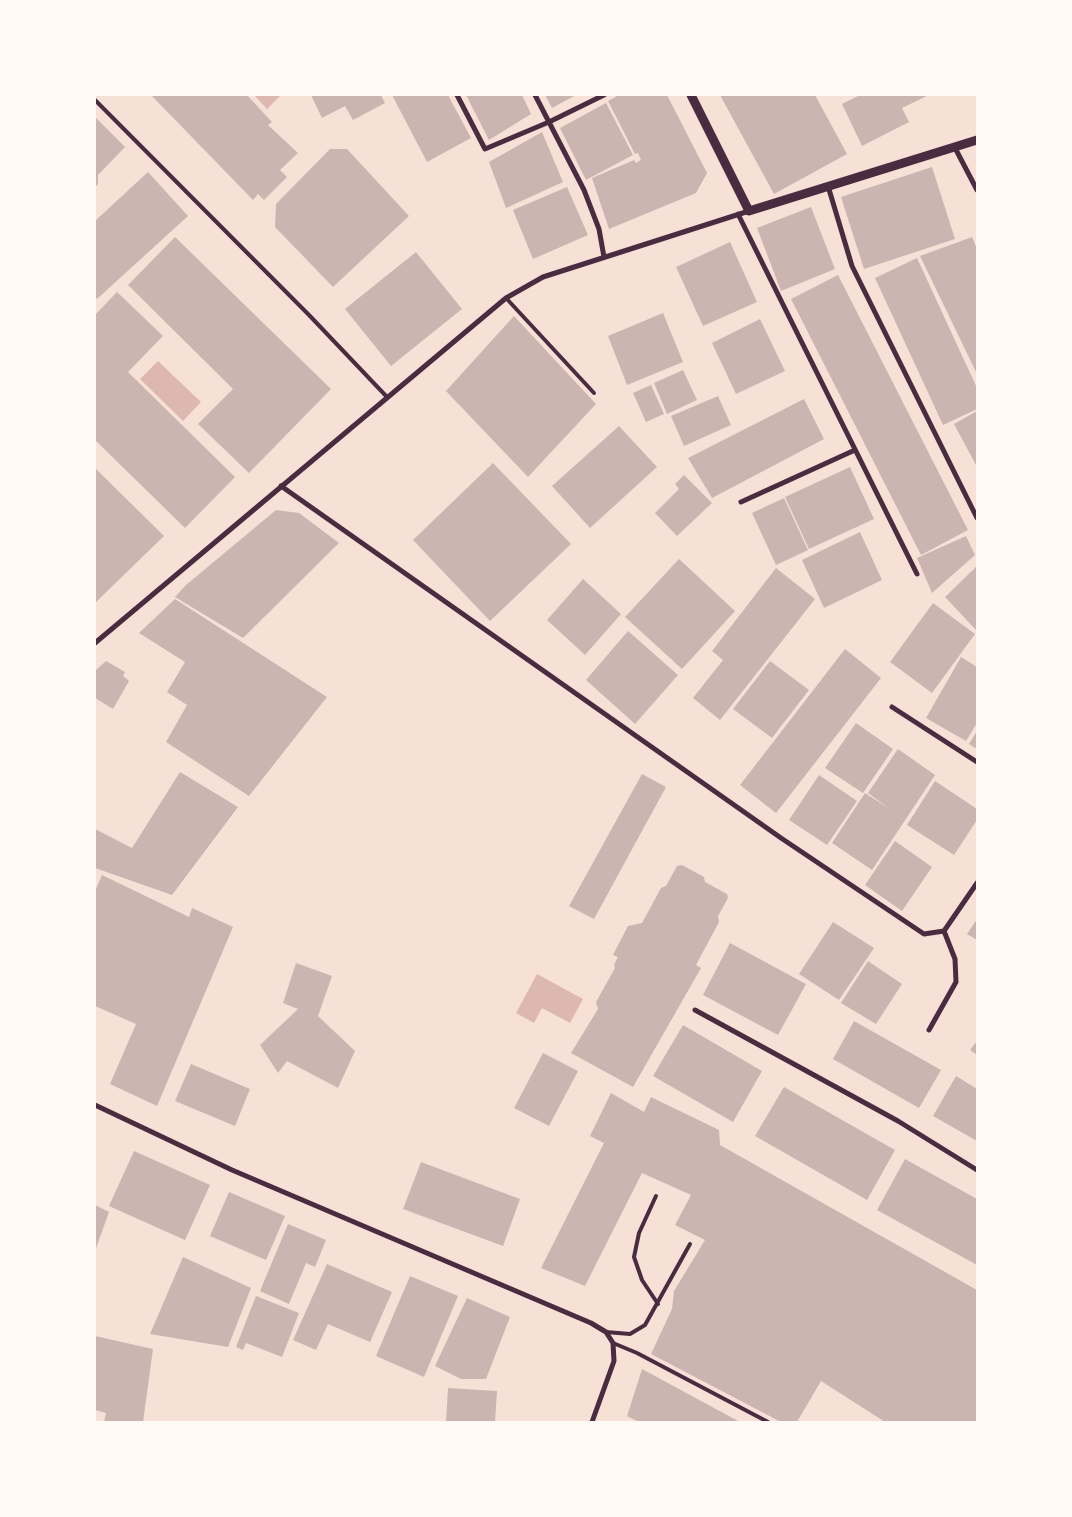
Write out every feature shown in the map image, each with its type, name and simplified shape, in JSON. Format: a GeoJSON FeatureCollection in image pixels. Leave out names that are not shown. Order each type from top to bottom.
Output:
{"type":"FeatureCollection","features":[{"type":"Feature","properties":{"kind":"street"},"geometry":{"type":"LineString","coordinates":[[457,95],[485,149],[549,122],[604,95]]}},
{"type":"Feature","properties":{"kind":"street"},"geometry":{"type":"LineString","coordinates":[[536,95],[584,190],[599,229],[604,257]]}},
{"type":"Feature","properties":{"kind":"street"},"geometry":{"type":"LineString","coordinates":[[691,95],[750,211]]}},
{"type":"Feature","properties":{"kind":"street"},"geometry":{"type":"LineString","coordinates":[[95,642],[506,298],[543,277],[977,140]]}},
{"type":"Feature","properties":{"kind":"street"},"geometry":{"type":"LineString","coordinates":[[954,146],[977,190]]}},
{"type":"Feature","properties":{"kind":"street"},"geometry":{"type":"LineString","coordinates":[[828,186],[852,266],[977,518]]}},
{"type":"Feature","properties":{"kind":"street"},"geometry":{"type":"LineString","coordinates":[[738,214],[917,574]]}},
{"type":"Feature","properties":{"kind":"street"},"geometry":{"type":"LineString","coordinates":[[741,502],[855,450]]}},
{"type":"Feature","properties":{"kind":"street"},"geometry":{"type":"LineString","coordinates":[[281,486],[781,838],[924,934],[944,931],[977,883]]}},
{"type":"Feature","properties":{"kind":"street"},"geometry":{"type":"LineString","coordinates":[[892,707],[977,762]]}},
{"type":"Feature","properties":{"kind":"street"},"geometry":{"type":"LineString","coordinates":[[929,1030],[956,982],[955,959],[944,931]]}},
{"type":"Feature","properties":{"kind":"street"},"geometry":{"type":"LineString","coordinates":[[695,1010],[898,1121],[977,1170]]}},
{"type":"Feature","properties":{"kind":"street"},"geometry":{"type":"LineString","coordinates":[[95,1104],[227,1168],[591,1323],[606,1332],[613,1343],[614,1362],[592,1422]]}},
{"type":"Feature","properties":{"kind":"lane"},"geometry":{"type":"LineString","coordinates":[[95,100],[309,314],[387,397]]}},
{"type":"Feature","properties":{"kind":"lane"},"geometry":{"type":"LineString","coordinates":[[506,298],[594,393]]}},
{"type":"Feature","properties":{"kind":"lane"},"geometry":{"type":"LineString","coordinates":[[656,1196],[639,1233],[634,1257],[642,1280],[658,1304]]}},
{"type":"Feature","properties":{"kind":"lane"},"geometry":{"type":"LineString","coordinates":[[606,1332],[630,1334],[645,1325],[690,1244]]}},
{"type":"Feature","properties":{"kind":"lane"},"geometry":{"type":"LineString","coordinates":[[613,1343],[637,1353],[768,1422]]}},
{"type":"Feature","properties":{"kind":"shaded area"},"geometry":{"type":"Polygon","coordinates":[[[254,95],[281,95],[267,109],[254,95]]]}},
{"type":"Feature","properties":{"kind":"shaded area"},"geometry":{"type":"Polygon","coordinates":[[[158,361],[201,402],[183,421],[140,379],[158,361]]]}},
{"type":"Feature","properties":{"kind":"shaded area"},"geometry":{"type":"Polygon","coordinates":[[[537,974],[583,999],[570,1023],[542,1008],[534,1023],[516,1013],[537,974]]]}},
{"type":"Feature","properties":{"kind":"building"},"geometry":{"type":"Polygon","coordinates":[[[151,95],[247,95],[272,122],[268,125],[298,153],[280,170],[287,177],[264,200],[258,194],[253,200],[151,95]]]}},
{"type":"Feature","properties":{"kind":"building"},"geometry":{"type":"Polygon","coordinates":[[[311,95],[381,95],[385,103],[353,120],[345,106],[322,118],[311,95]]]}},
{"type":"Feature","properties":{"kind":"building"},"geometry":{"type":"Polygon","coordinates":[[[392,95],[448,95],[471,138],[427,162],[392,95]]]}},
{"type":"Feature","properties":{"kind":"building"},"geometry":{"type":"Polygon","coordinates":[[[466,95],[522,95],[531,114],[489,140],[466,95]]]}},
{"type":"Feature","properties":{"kind":"building"},"geometry":{"type":"Polygon","coordinates":[[[545,95],[576,95],[552,108],[545,95]]]}},
{"type":"Feature","properties":{"kind":"building"},"geometry":{"type":"Polygon","coordinates":[[[619,95],[667,95],[707,173],[696,193],[609,229],[592,178],[634,160],[636,163],[641,160],[638,153],[635,154],[608,101],[619,95]]]}},
{"type":"Feature","properties":{"kind":"building"},"geometry":{"type":"Polygon","coordinates":[[[720,95],[815,95],[847,154],[774,194],[720,95]]]}},
{"type":"Feature","properties":{"kind":"building"},"geometry":{"type":"Polygon","coordinates":[[[860,95],[929,95],[902,108],[909,122],[862,146],[842,104],[860,95]]]}},
{"type":"Feature","properties":{"kind":"building"},"geometry":{"type":"Polygon","coordinates":[[[606,103],[633,155],[586,180],[560,128],[606,103]]]}},
{"type":"Feature","properties":{"kind":"building"},"geometry":{"type":"Polygon","coordinates":[[[95,117],[125,147],[98,175],[98,184],[95,187],[95,117]]]}},
{"type":"Feature","properties":{"kind":"building"},"geometry":{"type":"Polygon","coordinates":[[[542,132],[563,182],[506,208],[489,162],[542,132]]]}},
{"type":"Feature","properties":{"kind":"building"},"geometry":{"type":"Polygon","coordinates":[[[330,149],[347,149],[409,216],[333,287],[275,227],[276,204],[330,149]]]}},
{"type":"Feature","properties":{"kind":"building"},"geometry":{"type":"Polygon","coordinates":[[[932,167],[955,239],[864,269],[841,197],[932,167]]]}},
{"type":"Feature","properties":{"kind":"building"},"geometry":{"type":"Polygon","coordinates":[[[148,172],[188,216],[97,299],[95,297],[95,221],[148,172]]]}},
{"type":"Feature","properties":{"kind":"building"},"geometry":{"type":"Polygon","coordinates":[[[567,187],[588,235],[533,259],[513,210],[567,187]]]}},
{"type":"Feature","properties":{"kind":"building"},"geometry":{"type":"Polygon","coordinates":[[[811,207],[835,269],[781,291],[757,228],[811,207]]]}},
{"type":"Feature","properties":{"kind":"building"},"geometry":{"type":"Polygon","coordinates":[[[175,237],[331,389],[249,473],[198,424],[233,389],[128,285],[175,237]]]}},
{"type":"Feature","properties":{"kind":"building"},"geometry":{"type":"Polygon","coordinates":[[[972,237],[977,249],[977,374],[920,256],[972,237]]]}},
{"type":"Feature","properties":{"kind":"building"},"geometry":{"type":"Polygon","coordinates":[[[730,242],[757,302],[703,326],[676,267],[730,242]]]}},
{"type":"Feature","properties":{"kind":"building"},"geometry":{"type":"Polygon","coordinates":[[[416,252],[462,309],[391,366],[345,309],[416,252]]]}},
{"type":"Feature","properties":{"kind":"building"},"geometry":{"type":"Polygon","coordinates":[[[917,258],[977,388],[977,409],[943,425],[875,278],[917,258]]]}},
{"type":"Feature","properties":{"kind":"building"},"geometry":{"type":"Polygon","coordinates":[[[838,275],[968,530],[921,555],[791,299],[838,275]]]}},
{"type":"Feature","properties":{"kind":"building"},"geometry":{"type":"Polygon","coordinates":[[[117,292],[163,336],[128,372],[235,477],[185,528],[95,440],[95,315],[117,292]]]}},
{"type":"Feature","properties":{"kind":"building"},"geometry":{"type":"Polygon","coordinates":[[[663,313],[683,362],[627,385],[608,336],[663,313]]]}},
{"type":"Feature","properties":{"kind":"building"},"geometry":{"type":"Polygon","coordinates":[[[514,316],[596,404],[528,477],[446,391],[514,316]]]}},
{"type":"Feature","properties":{"kind":"building"},"geometry":{"type":"Polygon","coordinates":[[[760,319],[785,371],[736,394],[712,343],[760,319]]]}},
{"type":"Feature","properties":{"kind":"building"},"geometry":{"type":"Polygon","coordinates":[[[683,370],[697,400],[667,414],[654,383],[683,370]]]}},
{"type":"Feature","properties":{"kind":"building"},"geometry":{"type":"Polygon","coordinates":[[[651,385],[664,414],[646,422],[633,393],[651,385]]]}},
{"type":"Feature","properties":{"kind":"building"},"geometry":{"type":"Polygon","coordinates":[[[718,396],[731,425],[684,446],[671,416],[718,396]]]}},
{"type":"Feature","properties":{"kind":"building"},"geometry":{"type":"Polygon","coordinates":[[[804,399],[824,439],[712,498],[688,458],[804,399]]]}},
{"type":"Feature","properties":{"kind":"building"},"geometry":{"type":"Polygon","coordinates":[[[977,411],[977,467],[954,424],[977,411]]]}},
{"type":"Feature","properties":{"kind":"building"},"geometry":{"type":"Polygon","coordinates":[[[619,426],[657,467],[590,528],[552,486],[619,426]]]}},
{"type":"Feature","properties":{"kind":"building"},"geometry":{"type":"Polygon","coordinates":[[[493,463],[571,544],[490,621],[413,540],[493,463]]]}},
{"type":"Feature","properties":{"kind":"building"},"geometry":{"type":"Polygon","coordinates":[[[850,467],[874,519],[809,549],[785,497],[850,467]]]}},
{"type":"Feature","properties":{"kind":"building"},"geometry":{"type":"Polygon","coordinates":[[[95,468],[164,536],[95,603],[95,468]]]}},
{"type":"Feature","properties":{"kind":"building"},"geometry":{"type":"Polygon","coordinates":[[[684,475],[712,503],[677,536],[655,513],[679,489],[675,484],[684,475]]]}},
{"type":"Feature","properties":{"kind":"building"},"geometry":{"type":"Polygon","coordinates":[[[784,498],[808,550],[776,565],[752,513],[784,498]]]}},
{"type":"Feature","properties":{"kind":"building"},"geometry":{"type":"Polygon","coordinates":[[[276,510],[299,513],[339,543],[243,638],[175,597],[186,585],[276,510]]]}},
{"type":"Feature","properties":{"kind":"building"},"geometry":{"type":"Polygon","coordinates":[[[860,532],[882,580],[824,608],[802,560],[860,532]]]}},
{"type":"Feature","properties":{"kind":"building"},"geometry":{"type":"Polygon","coordinates":[[[966,536],[975,555],[932,593],[917,558],[966,536]]]}},
{"type":"Feature","properties":{"kind":"building"},"geometry":{"type":"Polygon","coordinates":[[[679,559],[735,611],[682,669],[625,617],[679,559]]]}},
{"type":"Feature","properties":{"kind":"building"},"geometry":{"type":"Polygon","coordinates":[[[977,566],[977,631],[945,597],[977,566]]]}},
{"type":"Feature","properties":{"kind":"building"},"geometry":{"type":"Polygon","coordinates":[[[776,568],[815,599],[720,720],[693,698],[723,660],[712,651],[776,568]]]}},
{"type":"Feature","properties":{"kind":"building"},"geometry":{"type":"Polygon","coordinates":[[[583,579],[621,614],[585,655],[547,620],[583,579]]]}},
{"type":"Feature","properties":{"kind":"building"},"geometry":{"type":"Polygon","coordinates":[[[175,599],[327,697],[249,796],[166,742],[187,705],[167,692],[185,662],[139,633],[175,599]]]}},
{"type":"Feature","properties":{"kind":"building"},"geometry":{"type":"Polygon","coordinates":[[[933,603],[975,634],[932,693],[890,662],[933,603]]]}},
{"type":"Feature","properties":{"kind":"building"},"geometry":{"type":"Polygon","coordinates":[[[628,631],[678,675],[635,724],[586,680],[628,631]]]}},
{"type":"Feature","properties":{"kind":"building"},"geometry":{"type":"Polygon","coordinates":[[[845,649],[881,678],[776,813],[740,785],[845,649]]]}},
{"type":"Feature","properties":{"kind":"building"},"geometry":{"type":"Polygon","coordinates":[[[961,657],[977,667],[977,723],[966,741],[926,718],[961,657]]]}},
{"type":"Feature","properties":{"kind":"building"},"geometry":{"type":"Polygon","coordinates":[[[106,661],[125,672],[123,676],[129,681],[113,709],[95,698],[95,671],[106,661]]]}},
{"type":"Feature","properties":{"kind":"building"},"geometry":{"type":"Polygon","coordinates":[[[770,661],[809,690],[772,738],[733,709],[770,661]]]}},
{"type":"Feature","properties":{"kind":"building"},"geometry":{"type":"Polygon","coordinates":[[[856,723],[893,749],[863,793],[825,768],[856,723]]]}},
{"type":"Feature","properties":{"kind":"building"},"geometry":{"type":"Polygon","coordinates":[[[977,731],[977,749],[969,744],[977,731]]]}},
{"type":"Feature","properties":{"kind":"building"},"geometry":{"type":"Polygon","coordinates":[[[898,749],[935,775],[872,870],[832,843],[865,793],[890,809],[868,793],[898,749]]]}},
{"type":"Feature","properties":{"kind":"building"},"geometry":{"type":"Polygon","coordinates":[[[180,772],[238,807],[172,895],[95,868],[95,829],[132,848],[180,772]]]}},
{"type":"Feature","properties":{"kind":"building"},"geometry":{"type":"Polygon","coordinates":[[[642,774],[666,787],[594,919],[569,906],[642,774]]]}},
{"type":"Feature","properties":{"kind":"building"},"geometry":{"type":"Polygon","coordinates":[[[819,775],[857,801],[827,845],[789,820],[819,775]]]}},
{"type":"Feature","properties":{"kind":"building"},"geometry":{"type":"Polygon","coordinates":[[[935,781],[977,809],[977,820],[954,855],[907,825],[935,781]]]}},
{"type":"Feature","properties":{"kind":"building"},"geometry":{"type":"Polygon","coordinates":[[[895,841],[932,867],[902,911],[865,885],[895,841]]]}},
{"type":"Feature","properties":{"kind":"building"},"geometry":{"type":"Polygon","coordinates":[[[682,865],[704,877],[705,882],[727,894],[728,898],[718,916],[719,922],[696,965],[701,968],[633,1087],[571,1053],[598,1009],[596,1002],[615,968],[614,965],[618,957],[613,955],[628,926],[642,923],[661,888],[666,886],[677,866],[682,865]]]}},
{"type":"Feature","properties":{"kind":"building"},"geometry":{"type":"Polygon","coordinates":[[[102,875],[189,917],[192,908],[233,927],[157,1106],[110,1084],[136,1024],[95,1006],[95,891],[102,875]]]}},
{"type":"Feature","properties":{"kind":"building"},"geometry":{"type":"Polygon","coordinates":[[[977,919],[977,940],[967,934],[977,919]]]}},
{"type":"Feature","properties":{"kind":"building"},"geometry":{"type":"Polygon","coordinates":[[[833,922],[874,948],[839,1000],[799,974],[833,922]]]}},
{"type":"Feature","properties":{"kind":"building"},"geometry":{"type":"Polygon","coordinates":[[[730,943],[806,984],[778,1035],[703,995],[730,943]]]}},
{"type":"Feature","properties":{"kind":"building"},"geometry":{"type":"Polygon","coordinates":[[[868,961],[902,984],[876,1024],[841,1003],[868,961]]]}},
{"type":"Feature","properties":{"kind":"building"},"geometry":{"type":"Polygon","coordinates":[[[296,963],[332,976],[318,1016],[355,1051],[338,1088],[287,1061],[278,1073],[260,1045],[298,1009],[283,1003],[296,963]]]}},
{"type":"Feature","properties":{"kind":"building"},"geometry":{"type":"Polygon","coordinates":[[[854,1021],[941,1070],[919,1108],[833,1059],[854,1021]]]}},
{"type":"Feature","properties":{"kind":"building"},"geometry":{"type":"Polygon","coordinates":[[[683,1025],[762,1071],[733,1122],[653,1076],[683,1025]]]}},
{"type":"Feature","properties":{"kind":"building"},"geometry":{"type":"Polygon","coordinates":[[[977,1041],[977,1055],[970,1050],[977,1041]]]}},
{"type":"Feature","properties":{"kind":"building"},"geometry":{"type":"Polygon","coordinates":[[[543,1053],[578,1071],[549,1126],[514,1108],[543,1053]]]}},
{"type":"Feature","properties":{"kind":"building"},"geometry":{"type":"Polygon","coordinates":[[[191,1064],[250,1089],[235,1126],[175,1101],[191,1064]]]}},
{"type":"Feature","properties":{"kind":"building"},"geometry":{"type":"Polygon","coordinates":[[[956,1076],[977,1089],[977,1141],[933,1116],[956,1076]]]}},
{"type":"Feature","properties":{"kind":"building"},"geometry":{"type":"Polygon","coordinates":[[[784,1087],[895,1150],[867,1200],[755,1136],[784,1087]]]}},
{"type":"Feature","properties":{"kind":"building"},"geometry":{"type":"Polygon","coordinates":[[[611,1093],[644,1112],[651,1097],[719,1130],[720,1145],[977,1290],[977,1422],[885,1422],[821,1381],[797,1422],[781,1422],[651,1354],[672,1309],[674,1291],[705,1240],[675,1225],[691,1195],[642,1173],[585,1286],[541,1268],[604,1143],[590,1136],[611,1093]]]}},
{"type":"Feature","properties":{"kind":"building"},"geometry":{"type":"Polygon","coordinates":[[[134,1151],[210,1185],[185,1240],[109,1206],[134,1151]]]}},
{"type":"Feature","properties":{"kind":"building"},"geometry":{"type":"Polygon","coordinates":[[[905,1159],[977,1199],[977,1265],[877,1210],[905,1159]]]}},
{"type":"Feature","properties":{"kind":"building"},"geometry":{"type":"Polygon","coordinates":[[[421,1162],[520,1199],[503,1246],[403,1209],[421,1162]]]}},
{"type":"Feature","properties":{"kind":"building"},"geometry":{"type":"Polygon","coordinates":[[[229,1192],[285,1216],[266,1260],[210,1236],[229,1192]]]}},
{"type":"Feature","properties":{"kind":"building"},"geometry":{"type":"Polygon","coordinates":[[[95,1205],[109,1212],[95,1251],[95,1205]]]}},
{"type":"Feature","properties":{"kind":"building"},"geometry":{"type":"Polygon","coordinates":[[[288,1224],[326,1240],[315,1267],[306,1263],[289,1304],[260,1291],[288,1224]]]}},
{"type":"Feature","properties":{"kind":"building"},"geometry":{"type":"Polygon","coordinates":[[[183,1257],[251,1288],[228,1347],[150,1334],[183,1257]]]}},
{"type":"Feature","properties":{"kind":"building"},"geometry":{"type":"Polygon","coordinates":[[[327,1264],[392,1292],[370,1342],[328,1324],[316,1350],[293,1340],[327,1264]]]}},
{"type":"Feature","properties":{"kind":"building"},"geometry":{"type":"Polygon","coordinates":[[[410,1276],[458,1296],[424,1377],[376,1356],[410,1276]]]}},
{"type":"Feature","properties":{"kind":"building"},"geometry":{"type":"Polygon","coordinates":[[[256,1296],[299,1313],[282,1357],[246,1343],[243,1350],[236,1347],[256,1296]]]}},
{"type":"Feature","properties":{"kind":"building"},"geometry":{"type":"Polygon","coordinates":[[[467,1298],[510,1317],[486,1379],[461,1379],[435,1366],[467,1298]]]}},
{"type":"Feature","properties":{"kind":"building"},"geometry":{"type":"Polygon","coordinates":[[[95,1336],[153,1349],[143,1422],[104,1422],[106,1413],[95,1410],[95,1336]]]}},
{"type":"Feature","properties":{"kind":"building"},"geometry":{"type":"Polygon","coordinates":[[[642,1369],[740,1422],[639,1422],[627,1416],[642,1369]]]}},
{"type":"Feature","properties":{"kind":"building"},"geometry":{"type":"Polygon","coordinates":[[[448,1388],[497,1391],[495,1422],[446,1422],[448,1388]]]}}]}
